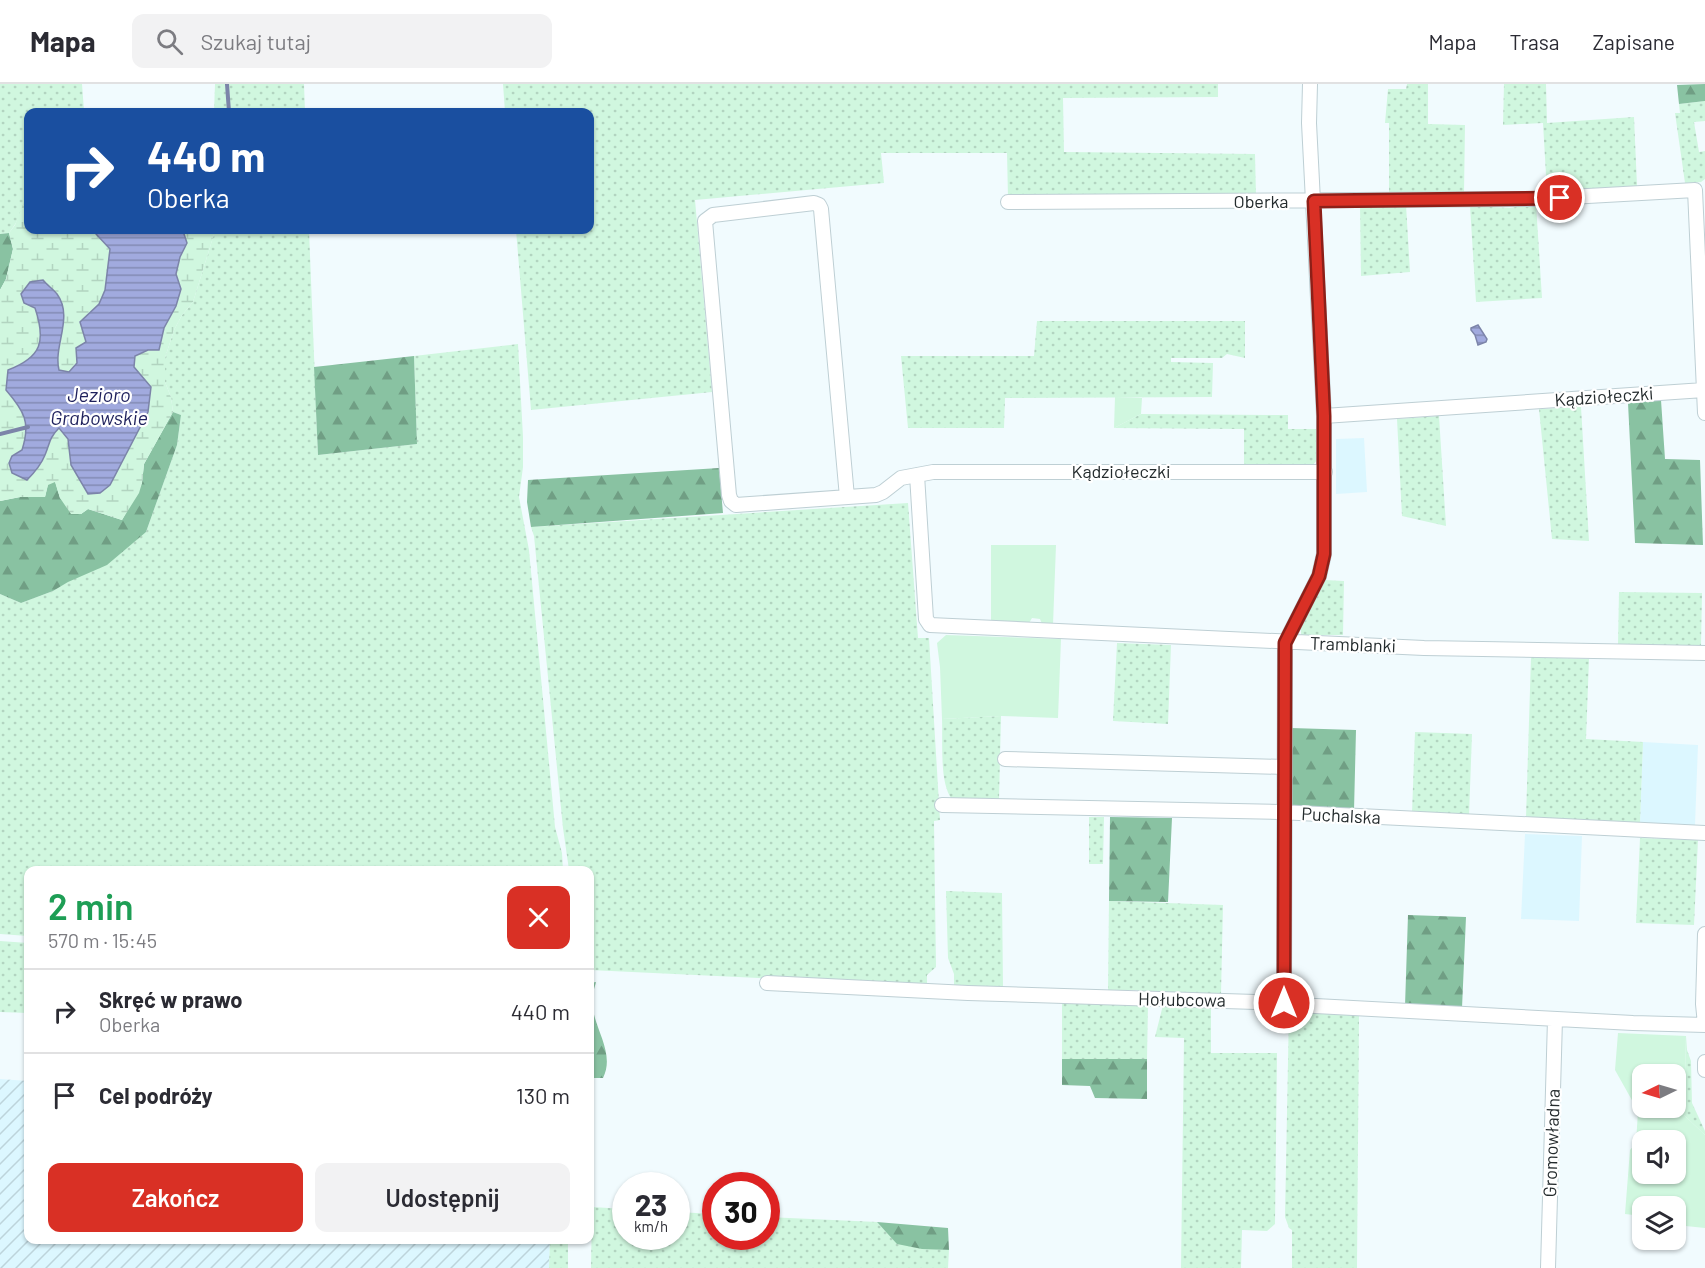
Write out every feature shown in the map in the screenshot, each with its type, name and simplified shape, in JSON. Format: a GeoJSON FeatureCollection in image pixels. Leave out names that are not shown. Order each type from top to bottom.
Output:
{"type":"FeatureCollection","features":[{"type":"Feature","properties":{"kind":"street"},"geometry":{"type":"LineString","coordinates":[[1284,1003],[1285,643],[1323,565],[1324,554],[1324,416],[1309,123],[1310,84]]}},
{"type":"Feature","properties":{"kind":"street","name":"Oberka"},"geometry":{"type":"LineString","coordinates":[[1008,202],[1534,199],[1695,190],[1704,390]]}},
{"type":"Feature","properties":{"kind":"street","name":"Kądziołeczki"},"geometry":{"type":"LineString","coordinates":[[847,497],[821,209],[814,203],[713,215],[705,221],[731,501],[736,505],[876,495],[900,478],[933,472],[1325,471]]}},
{"type":"Feature","properties":{"kind":"street"},"geometry":{"type":"LineString","coordinates":[[1704,390],[1705,413]]}},
{"type":"Feature","properties":{"kind":"street","name":"Kądziołeczki"},"geometry":{"type":"LineString","coordinates":[[1324,416],[1704,390]]}},
{"type":"Feature","properties":{"kind":"street","name":"Tramblanki"},"geometry":{"type":"LineString","coordinates":[[917,475],[926,619],[930,625],[1285,643],[1705,653]]}},
{"type":"Feature","properties":{"kind":"street"},"geometry":{"type":"LineString","coordinates":[[1005,759],[1284,767]]}},
{"type":"Feature","properties":{"kind":"street","name":"Puchalska"},"geometry":{"type":"LineString","coordinates":[[942,805],[1284,813],[1705,833]]}},
{"type":"Feature","properties":{"kind":"street"},"geometry":{"type":"LineString","coordinates":[[1705,934],[1703,1004],[1705,1024]]}},
{"type":"Feature","properties":{"kind":"street","name":"Hołubcowa"},"geometry":{"type":"LineString","coordinates":[[767,983],[968,993],[1284,1003],[1555,1019],[1705,1024]]}},
{"type":"Feature","properties":{"kind":"street","name":"Gromowładna"},"geometry":{"type":"LineString","coordinates":[[1548,1268],[1555,1019]]}},
{"type":"Feature","properties":{"kind":"street"},"geometry":{"type":"LineString","coordinates":[[1705,1062],[1705,1070]]}},
{"type":"Feature","properties":{"kind":"shaded area"},"geometry":{"type":"Polygon","coordinates":[[[1364,438],[1367,492],[1336,494],[1336,439],[1364,438]]]}},
{"type":"Feature","properties":{"kind":"shaded area"},"geometry":{"type":"Polygon","coordinates":[[[1643,742],[1698,745],[1695,825],[1640,823],[1643,742]]]}},
{"type":"Feature","properties":{"kind":"shaded area"},"geometry":{"type":"Polygon","coordinates":[[[1525,834],[1582,836],[1579,921],[1521,919],[1525,834]]]}},
{"type":"Feature","properties":{"kind":"shaded area"},"geometry":{"type":"Polygon","coordinates":[[[0,1079],[24,1081],[24,1244],[550,1244],[549,1268],[0,1268],[0,1079]]]}},
{"type":"Feature","properties":{"kind":"green space"},"geometry":{"type":"Polygon","coordinates":[[[0,84],[82,84],[84,108],[24,108],[24,202],[18,220],[9,233],[0,234],[0,84]]]}},
{"type":"Feature","properties":{"kind":"green space"},"geometry":{"type":"Polygon","coordinates":[[[215,84],[304,84],[305,108],[214,108],[215,84]]]}},
{"type":"Feature","properties":{"kind":"green space"},"geometry":{"type":"Polygon","coordinates":[[[503,84],[1218,84],[1218,97],[1063,98],[1064,152],[1255,154],[1256,196],[1008,198],[1007,153],[881,153],[884,183],[695,200],[712,392],[531,410],[516,234],[594,234],[594,108],[505,108],[503,84]]]}},
{"type":"Feature","properties":{"kind":"green space"},"geometry":{"type":"Polygon","coordinates":[[[1407,84],[1428,84],[1428,124],[1465,125],[1464,193],[1389,194],[1389,123],[1385,123],[1388,89],[1406,89],[1407,84]]]}},
{"type":"Feature","properties":{"kind":"green space"},"geometry":{"type":"Polygon","coordinates":[[[1504,84],[1546,84],[1547,123],[1634,117],[1637,186],[1547,192],[1543,123],[1503,125],[1504,84]]]}},
{"type":"Feature","properties":{"kind":"green space"},"geometry":{"type":"Polygon","coordinates":[[[1705,84],[1705,101],[1679,104],[1677,85],[1705,84]]]}},
{"type":"Feature","properties":{"kind":"green space"},"geometry":{"type":"Polygon","coordinates":[[[1705,101],[1705,121],[1694,122],[1699,152],[1705,151],[1705,179],[1701,182],[1685,183],[1675,113],[1680,113],[1679,104],[1705,101]]]}},
{"type":"Feature","properties":{"kind":"green space"},"geometry":{"type":"Polygon","coordinates":[[[24,202],[24,234],[96,234],[110,249],[105,290],[99,304],[80,322],[86,342],[77,363],[69,372],[59,370],[57,361],[64,314],[24,303],[35,307],[41,338],[35,353],[8,370],[6,390],[18,404],[26,424],[22,450],[12,456],[27,480],[35,472],[45,455],[51,438],[59,428],[68,439],[71,465],[129,447],[148,412],[151,387],[134,367],[135,356],[148,350],[159,350],[164,328],[176,306],[181,289],[176,274],[180,257],[187,243],[184,234],[214,234],[193,302],[182,315],[174,330],[165,358],[165,382],[171,397],[173,412],[144,464],[139,493],[122,520],[88,509],[81,514],[71,514],[60,498],[55,482],[48,485],[45,497],[20,497],[0,501],[0,290],[6,279],[13,249],[9,233],[15,225],[24,202]]]}},
{"type":"Feature","properties":{"kind":"green space"},"geometry":{"type":"Polygon","coordinates":[[[1536,204],[1542,298],[1476,302],[1470,206],[1510,208],[1536,204]]]}},
{"type":"Feature","properties":{"kind":"green space"},"geometry":{"type":"Polygon","coordinates":[[[1360,205],[1406,205],[1410,272],[1361,276],[1360,205]]]}},
{"type":"Feature","properties":{"kind":"green space"},"geometry":{"type":"Polygon","coordinates":[[[9,233],[13,249],[6,279],[0,290],[0,234],[9,233]]]}},
{"type":"Feature","properties":{"kind":"green space"},"geometry":{"type":"Polygon","coordinates":[[[214,234],[309,234],[318,455],[417,444],[414,356],[518,344],[523,437],[523,467],[519,497],[529,550],[555,827],[563,866],[24,866],[24,936],[0,934],[0,594],[21,603],[53,591],[146,532],[177,445],[181,415],[173,412],[171,397],[165,382],[165,358],[174,330],[182,315],[193,302],[214,234]]]}},
{"type":"Feature","properties":{"kind":"green space"},"geometry":{"type":"Polygon","coordinates":[[[1037,321],[1245,321],[1245,358],[1227,354],[1222,358],[1171,358],[1171,362],[1213,363],[1212,397],[1005,398],[1004,428],[908,428],[901,356],[1034,356],[1037,321]]]}},
{"type":"Feature","properties":{"kind":"green space"},"geometry":{"type":"Polygon","coordinates":[[[414,356],[417,444],[318,455],[314,367],[414,356]]]}},
{"type":"Feature","properties":{"kind":"green space"},"geometry":{"type":"Polygon","coordinates":[[[1115,397],[1142,398],[1141,414],[1114,428],[1115,397]]]}},
{"type":"Feature","properties":{"kind":"green space"},"geometry":{"type":"Polygon","coordinates":[[[1661,400],[1665,459],[1700,460],[1703,545],[1635,543],[1628,403],[1661,400]]]}},
{"type":"Feature","properties":{"kind":"green space"},"geometry":{"type":"Polygon","coordinates":[[[1581,407],[1589,541],[1552,539],[1539,409],[1581,407]]]}},
{"type":"Feature","properties":{"kind":"green space"},"geometry":{"type":"Polygon","coordinates":[[[173,412],[181,415],[177,445],[146,532],[107,565],[53,591],[21,603],[0,594],[0,501],[20,497],[45,497],[48,484],[55,481],[60,498],[81,514],[88,509],[122,520],[142,483],[144,464],[173,412]]]}},
{"type":"Feature","properties":{"kind":"green space"},"geometry":{"type":"Polygon","coordinates":[[[1141,414],[1288,415],[1288,429],[1316,429],[1317,460],[1313,465],[1244,465],[1244,429],[1114,428],[1141,414]]]}},
{"type":"Feature","properties":{"kind":"green space"},"geometry":{"type":"Polygon","coordinates":[[[1439,416],[1446,526],[1402,516],[1397,419],[1439,416]]]}},
{"type":"Feature","properties":{"kind":"green space"},"geometry":{"type":"Polygon","coordinates":[[[719,468],[723,513],[531,527],[527,502],[528,480],[719,468]]]}},
{"type":"Feature","properties":{"kind":"green space"},"geometry":{"type":"Polygon","coordinates":[[[908,503],[918,638],[929,638],[940,820],[934,821],[936,967],[927,975],[927,986],[594,970],[594,866],[568,866],[534,536],[531,527],[908,503]]]}},
{"type":"Feature","properties":{"kind":"green space"},"geometry":{"type":"Polygon","coordinates":[[[991,545],[1056,545],[1053,625],[1042,624],[1040,619],[1032,618],[1029,623],[991,622],[991,545]]]}},
{"type":"Feature","properties":{"kind":"green space"},"geometry":{"type":"Polygon","coordinates":[[[1325,580],[1344,581],[1343,635],[1301,635],[1301,627],[1325,580]]]}},
{"type":"Feature","properties":{"kind":"green space"},"geometry":{"type":"Polygon","coordinates":[[[1619,592],[1702,593],[1701,646],[1618,644],[1619,592]]]}},
{"type":"Feature","properties":{"kind":"green space"},"geometry":{"type":"Polygon","coordinates":[[[946,635],[1061,639],[1058,718],[1001,716],[942,719],[937,643],[946,635]]]}},
{"type":"Feature","properties":{"kind":"green space"},"geometry":{"type":"Polygon","coordinates":[[[1117,643],[1171,645],[1168,724],[1113,721],[1117,643]]]}},
{"type":"Feature","properties":{"kind":"green space"},"geometry":{"type":"Polygon","coordinates":[[[1531,657],[1589,659],[1586,739],[1643,742],[1640,823],[1526,818],[1531,657]]]}},
{"type":"Feature","properties":{"kind":"green space"},"geometry":{"type":"Polygon","coordinates":[[[1001,716],[999,800],[952,799],[943,772],[942,719],[1001,716]]]}},
{"type":"Feature","properties":{"kind":"green space"},"geometry":{"type":"Polygon","coordinates":[[[1291,728],[1356,730],[1354,811],[1291,808],[1291,728]]]}},
{"type":"Feature","properties":{"kind":"green space"},"geometry":{"type":"Polygon","coordinates":[[[1415,732],[1472,734],[1469,816],[1412,813],[1415,732]]]}},
{"type":"Feature","properties":{"kind":"green space"},"geometry":{"type":"Polygon","coordinates":[[[1089,817],[1104,817],[1103,864],[1089,864],[1089,817]]]}},
{"type":"Feature","properties":{"kind":"green space"},"geometry":{"type":"Polygon","coordinates":[[[1110,817],[1172,818],[1168,902],[1109,901],[1110,817]]]}},
{"type":"Feature","properties":{"kind":"green space"},"geometry":{"type":"Polygon","coordinates":[[[1640,838],[1698,840],[1694,925],[1636,923],[1640,838]]]}},
{"type":"Feature","properties":{"kind":"green space"},"geometry":{"type":"Polygon","coordinates":[[[946,891],[1002,893],[1003,988],[954,987],[954,974],[948,958],[946,891]]]}},
{"type":"Feature","properties":{"kind":"green space"},"geometry":{"type":"Polygon","coordinates":[[[1109,901],[1223,905],[1221,994],[1142,994],[1137,990],[1108,992],[1109,901]]]}},
{"type":"Feature","properties":{"kind":"green space"},"geometry":{"type":"Polygon","coordinates":[[[1408,915],[1466,917],[1462,1008],[1405,1006],[1408,915]]]}},
{"type":"Feature","properties":{"kind":"green space"},"geometry":{"type":"Polygon","coordinates":[[[0,941],[24,943],[24,1013],[0,1012],[0,941]]]}},
{"type":"Feature","properties":{"kind":"green space"},"geometry":{"type":"Polygon","coordinates":[[[1062,1002],[1148,1005],[1147,1059],[1062,1059],[1062,1002]]]}},
{"type":"Feature","properties":{"kind":"green space"},"geometry":{"type":"Polygon","coordinates":[[[1163,1005],[1211,1006],[1211,1053],[1277,1053],[1275,1224],[1267,1231],[1242,1230],[1241,1268],[1181,1268],[1184,1038],[1155,1037],[1163,1005]]]}},
{"type":"Feature","properties":{"kind":"green space"},"geometry":{"type":"Polygon","coordinates":[[[1289,1010],[1359,1015],[1357,1268],[1292,1268],[1292,1230],[1285,1217],[1289,1010]]]}},
{"type":"Feature","properties":{"kind":"green space"},"geometry":{"type":"Polygon","coordinates":[[[594,1013],[607,1059],[603,1078],[594,1078],[594,1013]]]}},
{"type":"Feature","properties":{"kind":"green space"},"geometry":{"type":"Polygon","coordinates":[[[1618,1033],[1686,1036],[1685,1064],[1632,1064],[1632,1100],[1615,1070],[1618,1033]]]}},
{"type":"Feature","properties":{"kind":"green space"},"geometry":{"type":"Polygon","coordinates":[[[1686,1036],[1691,1061],[1692,1103],[1705,1135],[1686,1117],[1686,1036]]]}},
{"type":"Feature","properties":{"kind":"green space"},"geometry":{"type":"Polygon","coordinates":[[[1062,1059],[1147,1059],[1147,1099],[1095,1098],[1090,1086],[1062,1085],[1062,1059]]]}},
{"type":"Feature","properties":{"kind":"green space"},"geometry":{"type":"Polygon","coordinates":[[[1686,1117],[1705,1135],[1705,1228],[1686,1226],[1686,1196],[1632,1196],[1632,1215],[1625,1214],[1632,1148],[1632,1184],[1686,1184],[1686,1130],[1637,1130],[1638,1118],[1686,1117]]]}},
{"type":"Feature","properties":{"kind":"green space"},"geometry":{"type":"Polygon","coordinates":[[[594,1207],[612,1208],[612,1250],[690,1250],[690,1213],[702,1213],[702,1250],[780,1250],[780,1218],[877,1222],[892,1236],[909,1244],[949,1250],[948,1268],[591,1268],[591,1244],[594,1244],[594,1207]]]}},
{"type":"Feature","properties":{"kind":"green space"},"geometry":{"type":"Polygon","coordinates":[[[877,1222],[948,1228],[949,1250],[922,1249],[897,1244],[877,1222]]]}},
{"type":"Feature","properties":{"kind":"green space"},"geometry":{"type":"Polygon","coordinates":[[[550,1244],[568,1244],[568,1268],[549,1268],[550,1244]]]}},
{"type":"Feature","properties":{"kind":"water","name":"Jezioro Grabowskie"},"geometry":{"type":"Polygon","coordinates":[[[96,234],[184,234],[187,243],[180,257],[176,274],[181,289],[176,306],[164,328],[159,350],[148,350],[135,356],[134,367],[151,387],[148,412],[110,485],[100,493],[88,494],[71,465],[68,439],[59,428],[51,438],[45,455],[35,472],[27,480],[12,473],[9,463],[12,456],[22,450],[26,424],[17,404],[6,390],[8,370],[28,359],[34,353],[40,339],[35,308],[24,303],[21,294],[30,282],[43,280],[57,294],[64,312],[59,370],[69,372],[77,363],[76,348],[86,342],[80,322],[99,304],[105,290],[110,249],[96,234]]]}},
{"type":"Feature","properties":{"kind":"water"},"geometry":{"type":"Polygon","coordinates":[[[1478,325],[1487,339],[1486,342],[1478,345],[1471,328],[1478,325]]]}},
{"type":"Feature","properties":{"kind":"waterway"},"geometry":{"type":"LineString","coordinates":[[227,84],[229,108]]}},
{"type":"Feature","properties":{"kind":"waterway"},"geometry":{"type":"LineString","coordinates":[[0,434],[28,427]]}},
{"type":"Feature","properties":{"kind":"route"},"geometry":{"type":"LineString","coordinates":[[1284,1003],[1285,643],[1319,576],[1324,554],[1324,416],[1314,201],[1560,198]]}}]}
